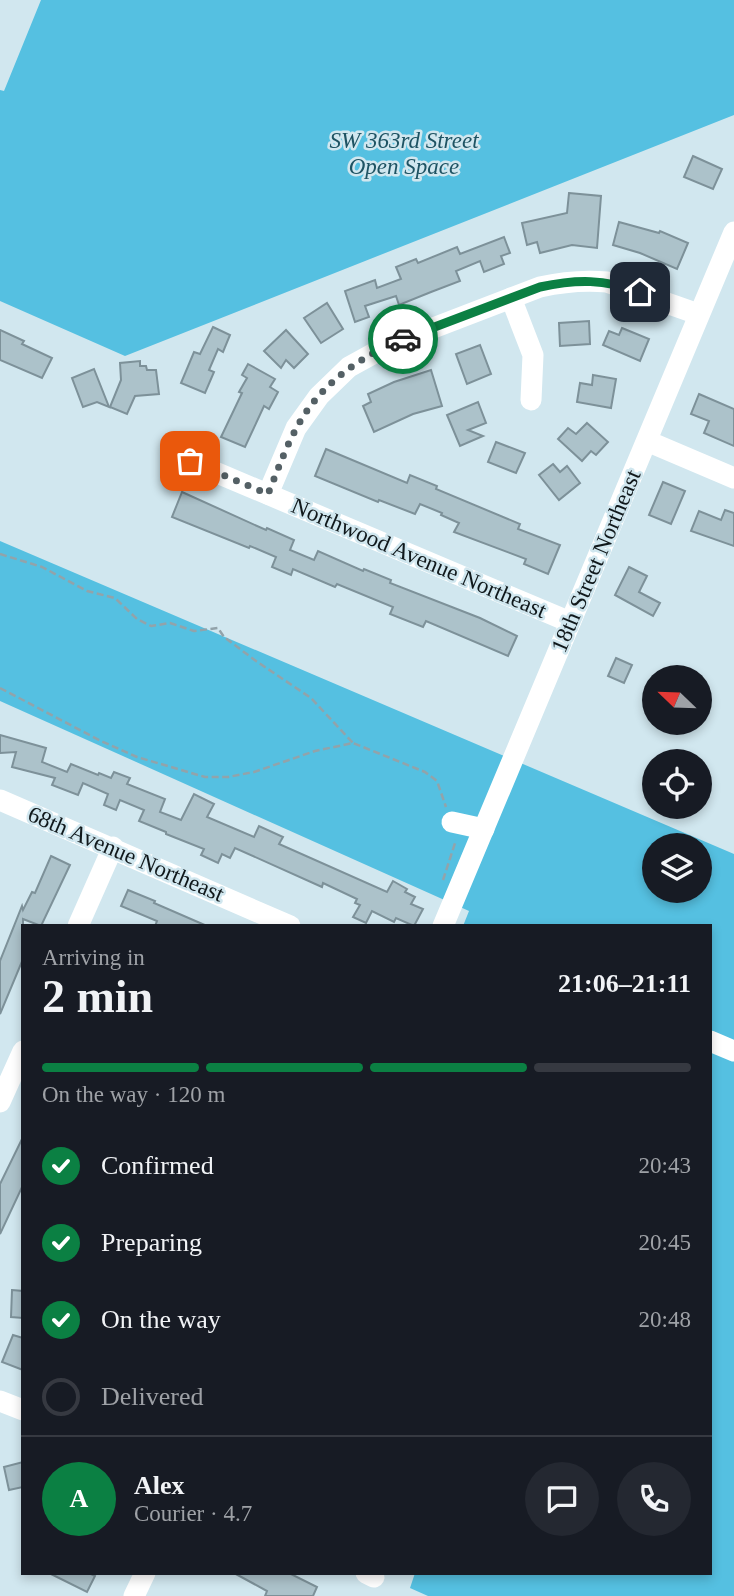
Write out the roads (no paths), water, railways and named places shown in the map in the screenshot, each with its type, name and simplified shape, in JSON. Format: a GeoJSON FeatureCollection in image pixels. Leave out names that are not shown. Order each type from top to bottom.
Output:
{"type":"FeatureCollection","features":[{"type":"Feature","properties":{"kind":"street","name":"18th Street Northeast"},"geometry":{"type":"LineString","coordinates":[[444,924],[734,232]]}},
{"type":"Feature","properties":{"kind":"street"},"geometry":{"type":"LineString","coordinates":[[268,494],[296,428],[319,396],[349,368],[389,345],[540,287],[591,281],[622,286],[698,314]]}},
{"type":"Feature","properties":{"kind":"street"},"geometry":{"type":"LineString","coordinates":[[511,298],[533,355],[531,400]]}},
{"type":"Feature","properties":{"kind":"street"},"geometry":{"type":"LineString","coordinates":[[647,442],[734,478]]}},
{"type":"Feature","properties":{"kind":"street","name":"Northwood Avenue Northeast"},"geometry":{"type":"LineString","coordinates":[[190,461],[570,622]]}},
{"type":"Feature","properties":{"kind":"street","name":"68th Avenue Northeast"},"geometry":{"type":"LineString","coordinates":[[0,800],[286,924]]}},
{"type":"Feature","properties":{"kind":"street"},"geometry":{"type":"LineString","coordinates":[[452,822],[484,829]]}},
{"type":"Feature","properties":{"kind":"street"},"geometry":{"type":"LineString","coordinates":[[79,924],[113,847]]}},
{"type":"Feature","properties":{"kind":"street"},"geometry":{"type":"LineString","coordinates":[[712,1042],[734,1051]]}},
{"type":"Feature","properties":{"kind":"street"},"geometry":{"type":"LineString","coordinates":[[0,1102],[21,1055]]}},
{"type":"Feature","properties":{"kind":"street"},"geometry":{"type":"LineString","coordinates":[[0,1401],[21,1409]]}},
{"type":"Feature","properties":{"kind":"street"},"geometry":{"type":"LineString","coordinates":[[134,1596],[144,1575]]}},
{"type":"Feature","properties":{"kind":"park label","name":"SW 363rd Street Open Space"},"geometry":{"type":"Point","coordinates":[404,153]}}]}
